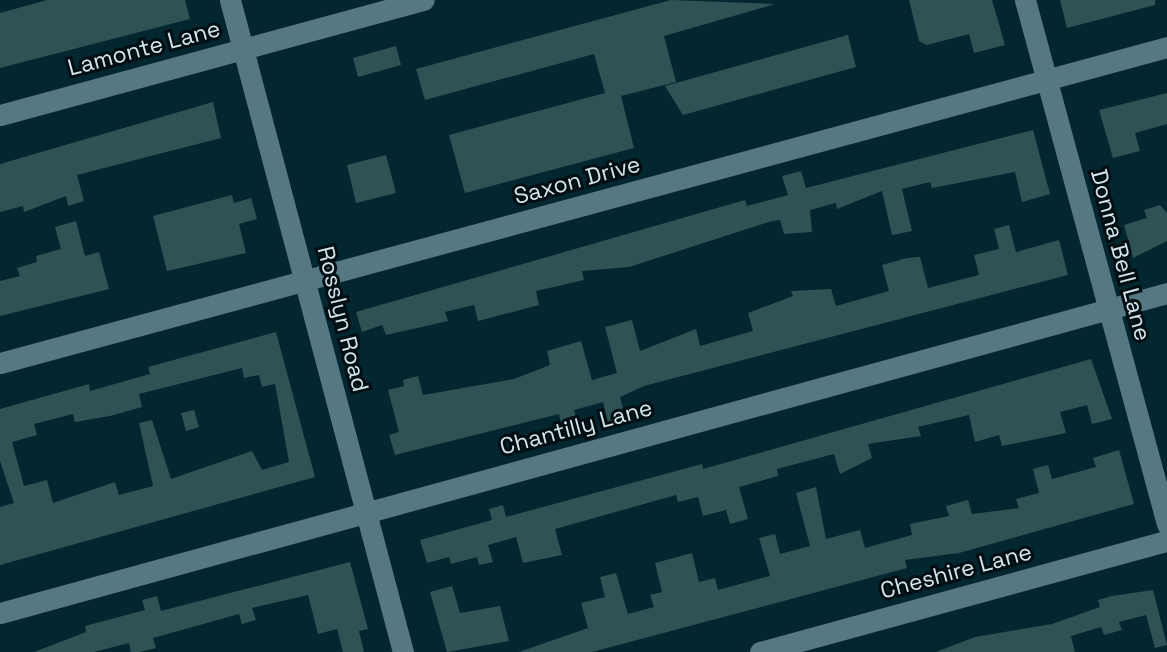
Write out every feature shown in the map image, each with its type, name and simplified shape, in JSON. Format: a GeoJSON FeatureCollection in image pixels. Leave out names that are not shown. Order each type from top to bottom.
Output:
{"type":"FeatureCollection","features":[{"type":"Feature","properties":{"kind":"street","name":"Rosslyn Road"},"geometry":{"type":"LineString","coordinates":[[230,0],[403,652]]}},
{"type":"Feature","properties":{"kind":"street","name":"Lamonte Lane"},"geometry":{"type":"LineString","coordinates":[[0,115],[424,0]]}},
{"type":"Feature","properties":{"kind":"street","name":"Donna Bell Lane"},"geometry":{"type":"LineString","coordinates":[[1025,0],[1167,524]]}},
{"type":"Feature","properties":{"kind":"street","name":"Saxon Drive"},"geometry":{"type":"LineString","coordinates":[[0,363],[1167,47]]}},
{"type":"Feature","properties":{"kind":"street","name":"Chantilly Lane"},"geometry":{"type":"LineString","coordinates":[[0,613],[1167,293]]}},
{"type":"Feature","properties":{"kind":"street","name":"Cheshire Lane"},"geometry":{"type":"LineString","coordinates":[[760,652],[1167,541]]}},
{"type":"Feature","properties":{"kind":"building"},"geometry":{"type":"Polygon","coordinates":[[[47,0],[185,0],[190,19],[0,68],[0,13],[47,0]]]}},
{"type":"Feature","properties":{"kind":"building"},"geometry":{"type":"Polygon","coordinates":[[[671,0],[775,4],[664,36],[676,82],[621,96],[634,148],[465,193],[449,135],[605,93],[594,54],[425,100],[416,69],[671,0]]]}},
{"type":"Feature","properties":{"kind":"building"},"geometry":{"type":"Polygon","coordinates":[[[909,0],[992,0],[1005,45],[974,53],[969,34],[927,45],[919,41],[909,0]]]}},
{"type":"Feature","properties":{"kind":"building"},"geometry":{"type":"Polygon","coordinates":[[[1060,0],[1155,0],[1155,5],[1067,28],[1060,0]]]}},
{"type":"Feature","properties":{"kind":"building"},"geometry":{"type":"Polygon","coordinates":[[[848,35],[856,67],[683,115],[665,86],[848,35]]]}},
{"type":"Feature","properties":{"kind":"building"},"geometry":{"type":"Polygon","coordinates":[[[396,46],[401,65],[358,77],[353,58],[396,46]]]}},
{"type":"Feature","properties":{"kind":"building"},"geometry":{"type":"Polygon","coordinates":[[[1167,93],[1167,124],[1135,133],[1140,151],[1113,158],[1099,110],[1167,93]]]}},
{"type":"Feature","properties":{"kind":"building"},"geometry":{"type":"Polygon","coordinates":[[[213,102],[221,138],[77,175],[84,201],[68,206],[66,196],[24,212],[23,206],[0,212],[0,164],[213,102]]]}},
{"type":"Feature","properties":{"kind":"building"},"geometry":{"type":"Polygon","coordinates":[[[1033,130],[1050,194],[1022,202],[1015,172],[932,188],[930,182],[902,189],[912,231],[892,235],[882,191],[837,209],[836,203],[810,210],[812,232],[784,234],[780,220],[772,221],[629,267],[582,271],[584,280],[536,291],[539,305],[478,321],[474,305],[445,312],[448,321],[386,335],[382,325],[362,332],[356,312],[745,200],[747,206],[788,195],[782,176],[801,171],[806,188],[1033,130]]]}},
{"type":"Feature","properties":{"kind":"building"},"geometry":{"type":"Polygon","coordinates":[[[386,155],[396,193],[356,203],[347,165],[386,155]]]}},
{"type":"Feature","properties":{"kind":"building"},"geometry":{"type":"Polygon","coordinates":[[[232,195],[234,203],[251,198],[257,219],[239,224],[246,253],[167,271],[153,216],[232,195]]]}},
{"type":"Feature","properties":{"kind":"building"},"geometry":{"type":"Polygon","coordinates":[[[1160,205],[1167,213],[1167,241],[1133,258],[1124,225],[1147,218],[1144,210],[1160,205]]]}},
{"type":"Feature","properties":{"kind":"building"},"geometry":{"type":"Polygon","coordinates":[[[76,221],[85,256],[99,252],[109,289],[0,316],[0,281],[20,276],[17,268],[37,262],[36,256],[61,249],[55,227],[76,221]]]}},
{"type":"Feature","properties":{"kind":"building"},"geometry":{"type":"Polygon","coordinates":[[[1009,225],[1016,252],[1059,240],[1068,275],[644,386],[620,397],[627,422],[609,426],[603,402],[574,410],[578,425],[562,428],[559,414],[395,455],[389,435],[399,432],[388,390],[404,386],[403,380],[418,376],[423,395],[514,379],[550,365],[547,351],[581,341],[592,380],[617,373],[605,327],[632,320],[640,351],[696,329],[700,346],[753,331],[748,313],[793,296],[791,291],[831,289],[836,306],[889,291],[882,265],[907,258],[920,257],[928,288],[979,275],[974,255],[999,249],[994,229],[1009,225]]]}},
{"type":"Feature","properties":{"kind":"building"},"geometry":{"type":"Polygon","coordinates":[[[276,332],[315,477],[0,565],[0,507],[14,503],[0,461],[0,409],[89,384],[90,391],[150,374],[148,367],[276,332]],[[242,368],[139,394],[142,407],[110,416],[75,422],[73,414],[34,424],[37,435],[12,442],[24,486],[47,480],[53,503],[115,482],[119,495],[153,486],[139,423],[152,420],[171,479],[252,451],[262,470],[289,462],[275,384],[262,387],[259,375],[244,378],[242,368]]]}},
{"type":"Feature","properties":{"kind":"building"},"geometry":{"type":"Polygon","coordinates":[[[1091,359],[1112,419],[1092,424],[1087,405],[1060,412],[1066,433],[1002,446],[999,435],[975,442],[969,415],[918,427],[921,436],[868,444],[872,458],[840,474],[834,454],[777,469],[778,476],[739,487],[748,519],[730,524],[726,510],[703,516],[698,497],[678,502],[676,495],[555,529],[562,555],[523,563],[516,537],[488,545],[493,562],[479,565],[477,557],[451,564],[449,557],[427,563],[420,540],[492,520],[489,509],[503,505],[506,517],[702,464],[703,469],[1091,359]]]}},
{"type":"Feature","properties":{"kind":"building"},"geometry":{"type":"Polygon","coordinates":[[[194,410],[199,427],[186,431],[181,413],[194,410]]]}},
{"type":"Feature","properties":{"kind":"building"},"geometry":{"type":"Polygon","coordinates":[[[1119,450],[1134,504],[959,553],[905,560],[907,568],[592,652],[519,652],[588,628],[581,603],[605,597],[600,577],[616,573],[628,614],[654,607],[650,595],[662,592],[655,563],[692,553],[699,582],[715,578],[718,590],[770,576],[759,538],[775,534],[780,554],[810,546],[796,493],[816,487],[826,539],[860,530],[865,548],[912,535],[910,524],[949,516],[946,506],[968,500],[972,514],[1019,508],[1016,499],[1039,493],[1033,469],[1048,465],[1052,479],[1096,467],[1093,458],[1119,450]]]}},
{"type":"Feature","properties":{"kind":"building"},"geometry":{"type":"Polygon","coordinates":[[[350,562],[368,629],[359,631],[364,652],[343,652],[337,629],[318,634],[308,595],[252,608],[256,620],[242,624],[239,614],[153,638],[156,648],[140,652],[131,652],[129,643],[94,652],[34,652],[86,632],[85,626],[145,610],[142,600],[157,596],[161,611],[350,562]]]}},
{"type":"Feature","properties":{"kind":"building"},"geometry":{"type":"Polygon","coordinates":[[[452,586],[460,613],[500,606],[509,641],[447,652],[430,592],[452,586]]]}},
{"type":"Feature","properties":{"kind":"building"},"geometry":{"type":"Polygon","coordinates":[[[1153,590],[1167,645],[1155,648],[1146,615],[1119,622],[1122,630],[1104,635],[1101,627],[1071,636],[1075,652],[936,652],[975,637],[1052,624],[1100,607],[1098,600],[1112,596],[1153,590]]]}}]}
